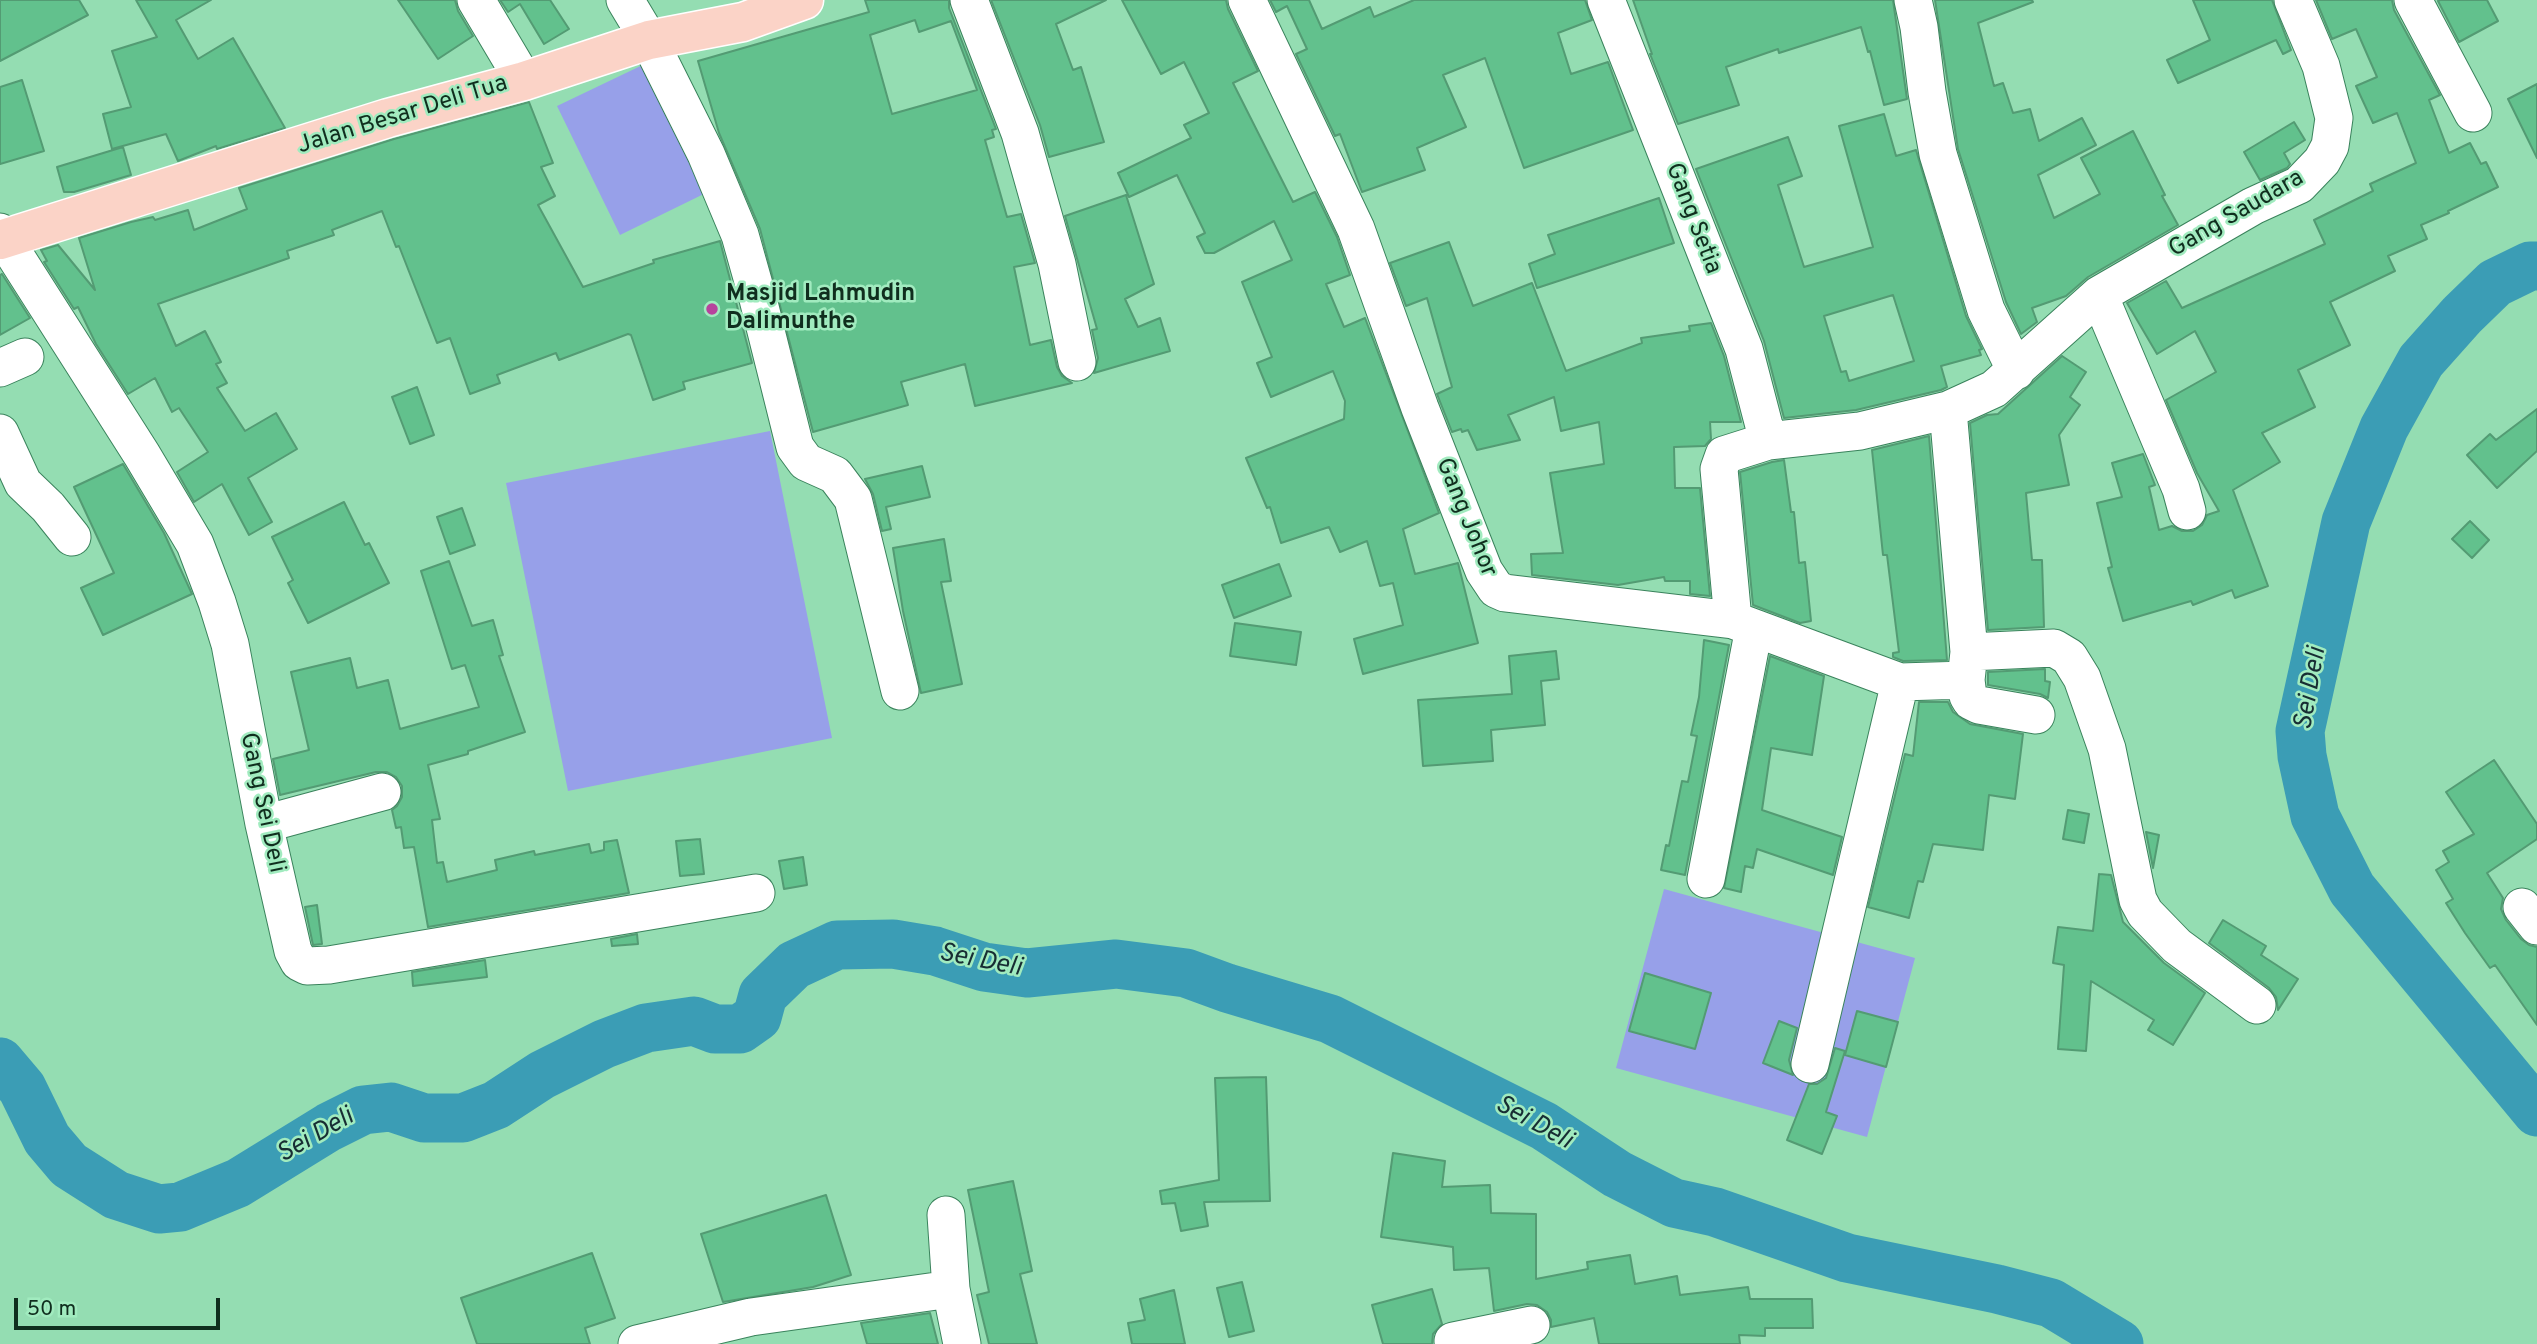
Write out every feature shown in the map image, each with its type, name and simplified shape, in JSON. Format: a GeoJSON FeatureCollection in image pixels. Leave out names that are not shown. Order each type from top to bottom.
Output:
{"type":"FeatureCollection","features":[{"type":"Feature","properties":{"kind":"main road","name":"Jalan Besar Deli Tua"},"geometry":{"type":"LineString","coordinates":[[1,237],[388,118],[524,81],[649,40],[743,22],[804,0]]}},
{"type":"Feature","properties":{"kind":"street"},"geometry":{"type":"LineString","coordinates":[[477,0],[524,81]]}},
{"type":"Feature","properties":{"kind":"street"},"geometry":{"type":"LineString","coordinates":[[625,0],[649,40],[706,154],[740,235],[795,447],[806,462],[835,475],[853,499],[900,691]]}},
{"type":"Feature","properties":{"kind":"street"},"geometry":{"type":"LineString","coordinates":[[969,0],[1020,133],[1057,264],[1077,362]]}},
{"type":"Feature","properties":{"kind":"street","name":"Gang Johor"},"geometry":{"type":"LineString","coordinates":[[1247,0],[1356,229],[1420,408],[1489,582],[1496,589],[1504,593],[1743,624],[1900,682],[2054,648],[2069,657],[2082,678],[2106,748],[2141,906],[2177,946],[2257,1005]]}},
{"type":"Feature","properties":{"kind":"street","name":"Gang Setia"},"geometry":{"type":"LineString","coordinates":[[1606,0],[1744,349],[1768,441]]}},
{"type":"Feature","properties":{"kind":"street"},"geometry":{"type":"LineString","coordinates":[[1913,0],[1938,154],[1986,310],[2016,371]]}},
{"type":"Feature","properties":{"kind":"street","name":"Gang Saudara"},"geometry":{"type":"LineString","coordinates":[[1706,879],[1743,624],[1718,469],[1724,455],[1768,441],[1860,431],[1948,410],[1994,389],[2099,295],[2253,206],[2299,185],[2325,158],[2334,118],[2320,66],[2293,0]]}},
{"type":"Feature","properties":{"kind":"street"},"geometry":{"type":"LineString","coordinates":[[2413,0],[2473,113]]}},
{"type":"Feature","properties":{"kind":"street","name":"Gang Sei Deli"},"geometry":{"type":"LineString","coordinates":[[1,237],[142,455],[195,544],[230,644],[264,824],[293,951],[299,962],[307,966],[329,965],[756,893]]}},
{"type":"Feature","properties":{"kind":"street"},"geometry":{"type":"LineString","coordinates":[[2099,295],[2181,489],[2187,511]]}},
{"type":"Feature","properties":{"kind":"street"},"geometry":{"type":"LineString","coordinates":[[1948,410],[1971,701],[2036,715]]}},
{"type":"Feature","properties":{"kind":"street"},"geometry":{"type":"LineString","coordinates":[[0,433],[23,482],[72,537]]}},
{"type":"Feature","properties":{"kind":"street"},"geometry":{"type":"LineString","coordinates":[[1810,1064],[1900,682]]}},
{"type":"Feature","properties":{"kind":"street"},"geometry":{"type":"LineString","coordinates":[[264,824],[382,792]]}},
{"type":"Feature","properties":{"kind":"street"},"geometry":{"type":"LineString","coordinates":[[946,1215],[951,1289],[962,1344]]}},
{"type":"Feature","properties":{"kind":"street"},"geometry":{"type":"LineString","coordinates":[[637,1344],[751,1317],[951,1289]]}},
{"type":"Feature","properties":{"kind":"street"},"geometry":{"type":"LineString","coordinates":[[1450,1332],[1532,1328]]}},
{"type":"Feature","properties":{"kind":"shaded area"},"geometry":{"type":"Polygon","coordinates":[[[651,61],[714,189],[620,235],[557,106],[651,61]]]}},
{"type":"Feature","properties":{"kind":"shaded area"},"geometry":{"type":"Polygon","coordinates":[[[770,431],[832,738],[568,791],[506,483],[770,431]]]}},
{"type":"Feature","properties":{"kind":"shaded area"},"geometry":{"type":"Polygon","coordinates":[[[1664,889],[1915,958],[1867,1137],[1616,1068],[1664,889]]]}},
{"type":"Feature","properties":{"kind":"building"},"geometry":{"type":"Polygon","coordinates":[[[0,0],[79,0],[88,15],[0,61],[0,0]]]}},
{"type":"Feature","properties":{"kind":"building"},"geometry":{"type":"Polygon","coordinates":[[[136,0],[211,0],[176,20],[198,59],[233,38],[285,128],[217,149],[216,146],[178,161],[166,134],[112,149],[103,114],[131,107],[112,51],[157,37],[136,0]]]}},
{"type":"Feature","properties":{"kind":"building"},"geometry":{"type":"Polygon","coordinates":[[[398,0],[455,0],[458,11],[473,36],[438,59],[398,0]]]}},
{"type":"Feature","properties":{"kind":"building"},"geometry":{"type":"Polygon","coordinates":[[[500,0],[550,0],[569,29],[544,44],[520,4],[508,12],[500,0]]]}},
{"type":"Feature","properties":{"kind":"building"},"geometry":{"type":"Polygon","coordinates":[[[865,0],[949,0],[949,8],[996,129],[992,130],[994,137],[985,140],[1007,217],[1021,214],[1035,263],[1014,267],[1030,345],[1051,340],[1057,367],[1062,376],[1072,383],[975,406],[965,364],[901,382],[908,405],[813,432],[760,229],[719,133],[698,61],[869,12],[865,0]],[[915,20],[870,35],[892,114],[977,90],[951,21],[919,32],[915,20]]]}},
{"type":"Feature","properties":{"kind":"building"},"geometry":{"type":"Polygon","coordinates":[[[991,0],[1106,0],[1056,24],[1073,70],[1081,67],[1104,142],[1049,157],[1040,125],[991,0]]]}},
{"type":"Feature","properties":{"kind":"building"},"geometry":{"type":"Polygon","coordinates":[[[1122,0],[1226,0],[1258,71],[1233,83],[1293,202],[1315,192],[1337,237],[1350,275],[1326,284],[1344,327],[1365,318],[1439,513],[1403,529],[1415,574],[1458,563],[1478,643],[1363,674],[1354,639],[1403,625],[1393,583],[1380,586],[1367,541],[1340,552],[1329,527],[1281,543],[1270,507],[1267,508],[1246,458],[1344,419],[1345,401],[1333,371],[1271,397],[1257,363],[1272,357],[1242,282],[1292,260],[1274,221],[1214,253],[1205,253],[1197,237],[1205,233],[1177,175],[1129,197],[1118,173],[1191,138],[1184,125],[1209,113],[1184,62],[1161,74],[1122,0]]]}},
{"type":"Feature","properties":{"kind":"building"},"geometry":{"type":"Polygon","coordinates":[[[1270,0],[1309,0],[1322,29],[1370,7],[1374,17],[1414,0],[1585,0],[1592,20],[1558,33],[1571,74],[1608,62],[1633,130],[1524,168],[1485,58],[1443,75],[1466,127],[1417,148],[1425,170],[1362,192],[1340,134],[1335,136],[1296,54],[1307,49],[1287,6],[1276,12],[1270,0]]]}},
{"type":"Feature","properties":{"kind":"building"},"geometry":{"type":"Polygon","coordinates":[[[1633,0],[1893,0],[1907,99],[1884,105],[1861,27],[1779,53],[1778,49],[1726,67],[1739,105],[1678,124],[1650,54],[1633,0]]]}},
{"type":"Feature","properties":{"kind":"building"},"geometry":{"type":"Polygon","coordinates":[[[1935,0],[2032,0],[2033,2],[1978,23],[1994,86],[2003,83],[2013,113],[2030,109],[2039,141],[2082,118],[2096,145],[2038,175],[2054,218],[2100,194],[2081,158],[2133,131],[2178,225],[2088,277],[2066,296],[2032,308],[2037,322],[2021,334],[2006,302],[1958,149],[1935,0]]]}},
{"type":"Feature","properties":{"kind":"building"},"geometry":{"type":"Polygon","coordinates":[[[2193,0],[2272,0],[2291,50],[2283,54],[2276,40],[2178,83],[2167,60],[2210,40],[2193,0]]]}},
{"type":"Feature","properties":{"kind":"building"},"geometry":{"type":"Polygon","coordinates":[[[2316,0],[2392,0],[2394,10],[2440,95],[2429,100],[2449,153],[2470,143],[2481,164],[2486,162],[2498,187],[2421,225],[2427,239],[2388,256],[2395,271],[2330,302],[2350,345],[2298,370],[2315,407],[2262,433],[2280,462],[2233,490],[2268,586],[2235,598],[2232,590],[2193,605],[2191,601],[2123,621],[2108,568],[2112,567],[2097,503],[2122,497],[2112,463],[2143,454],[2155,485],[2149,487],[2159,530],[2172,526],[2182,531],[2193,531],[2202,525],[2207,515],[2219,511],[2197,473],[2166,400],[2216,372],[2195,331],[2157,354],[2127,303],[2166,281],[2182,308],[2325,244],[2314,220],[2373,191],[2370,184],[2416,163],[2397,113],[2373,123],[2356,86],[2377,77],[2356,29],[2332,39],[2316,0]]]}},
{"type":"Feature","properties":{"kind":"building"},"geometry":{"type":"Polygon","coordinates":[[[2487,0],[2498,21],[2459,42],[2438,1],[2487,0]]]}},
{"type":"Feature","properties":{"kind":"building"},"geometry":{"type":"Polygon","coordinates":[[[22,80],[44,151],[0,164],[0,87],[22,80]]]}},
{"type":"Feature","properties":{"kind":"building"},"geometry":{"type":"Polygon","coordinates":[[[2537,84],[2537,158],[2508,99],[2537,84]]]}},
{"type":"Feature","properties":{"kind":"building"},"geometry":{"type":"Polygon","coordinates":[[[529,102],[553,163],[541,167],[555,196],[538,205],[583,287],[654,263],[653,260],[720,241],[752,363],[683,382],[685,389],[653,400],[631,335],[628,334],[559,360],[556,353],[497,375],[500,383],[470,394],[450,338],[437,343],[399,246],[396,247],[382,211],[332,230],[334,235],[287,251],[289,258],[158,304],[176,346],[205,331],[221,362],[216,364],[227,383],[217,388],[245,431],[276,413],[297,449],[248,478],[272,522],[249,535],[222,484],[194,502],[177,472],[208,452],[179,408],[172,412],[155,378],[128,394],[96,344],[78,307],[74,309],[44,262],[47,261],[41,250],[58,245],[95,290],[79,238],[131,222],[153,217],[155,220],[188,210],[194,230],[247,209],[239,188],[394,139],[529,102]]]}},
{"type":"Feature","properties":{"kind":"building"},"geometry":{"type":"Polygon","coordinates":[[[1884,114],[1896,156],[1916,150],[1966,316],[1982,349],[1979,350],[1981,355],[1941,366],[1947,387],[1941,390],[1856,410],[1784,418],[1764,341],[1696,169],[1788,137],[1802,176],[1778,185],[1804,267],[1873,247],[1839,126],[1884,114]],[[1893,295],[1824,316],[1841,372],[1846,371],[1849,381],[1914,361],[1893,295]]]}},
{"type":"Feature","properties":{"kind":"building"},"geometry":{"type":"Polygon","coordinates":[[[2294,122],[2305,140],[2284,153],[2290,164],[2287,168],[2260,180],[2244,152],[2294,122]]]}},
{"type":"Feature","properties":{"kind":"building"},"geometry":{"type":"Polygon","coordinates":[[[123,147],[131,175],[74,192],[64,192],[57,167],[123,147]]]}},
{"type":"Feature","properties":{"kind":"building"},"geometry":{"type":"Polygon","coordinates":[[[1126,195],[1154,284],[1125,299],[1138,327],[1160,318],[1170,351],[1094,373],[1098,358],[1092,330],[1097,329],[1065,216],[1126,195]]]}},
{"type":"Feature","properties":{"kind":"building"},"geometry":{"type":"Polygon","coordinates":[[[1659,198],[1674,243],[1537,288],[1529,264],[1555,254],[1548,235],[1659,198]]]}},
{"type":"Feature","properties":{"kind":"building"},"geometry":{"type":"Polygon","coordinates":[[[1449,242],[1473,306],[1532,283],[1566,371],[1642,343],[1641,338],[1690,331],[1689,326],[1711,323],[1724,356],[1741,422],[1710,422],[1711,439],[1705,446],[1674,447],[1675,488],[1700,488],[1710,596],[1690,594],[1690,581],[1665,581],[1664,577],[1618,585],[1532,575],[1531,554],[1563,553],[1550,473],[1604,464],[1599,422],[1561,431],[1554,397],[1508,415],[1520,440],[1477,450],[1468,430],[1452,432],[1437,394],[1452,387],[1427,298],[1406,306],[1390,263],[1449,242]]]}},
{"type":"Feature","properties":{"kind":"building"},"geometry":{"type":"Polygon","coordinates":[[[2,274],[30,318],[0,335],[0,275],[2,274]]]}},
{"type":"Feature","properties":{"kind":"building"},"geometry":{"type":"Polygon","coordinates":[[[2062,356],[2086,372],[2070,397],[2080,405],[2059,435],[2069,485],[2026,493],[2032,560],[2042,560],[2044,627],[1988,630],[1970,423],[1987,415],[1998,414],[2062,356]]]}},
{"type":"Feature","properties":{"kind":"building"},"geometry":{"type":"Polygon","coordinates":[[[417,387],[434,435],[410,444],[392,397],[417,387]]]}},
{"type":"Feature","properties":{"kind":"building"},"geometry":{"type":"Polygon","coordinates":[[[2537,409],[2537,451],[2497,488],[2467,455],[2490,434],[2496,440],[2537,409]]]}},
{"type":"Feature","properties":{"kind":"building"},"geometry":{"type":"Polygon","coordinates":[[[1929,436],[1947,660],[1903,661],[1893,657],[1893,653],[1899,652],[1887,555],[1883,555],[1872,450],[1929,436]]]}},
{"type":"Feature","properties":{"kind":"building"},"geometry":{"type":"Polygon","coordinates":[[[1784,460],[1791,512],[1794,512],[1799,563],[1805,562],[1811,621],[1800,623],[1753,605],[1740,472],[1784,460]]]}},
{"type":"Feature","properties":{"kind":"building"},"geometry":{"type":"Polygon","coordinates":[[[123,464],[164,533],[192,594],[103,635],[81,588],[114,573],[74,487],[123,464]]]}},
{"type":"Feature","properties":{"kind":"building"},"geometry":{"type":"Polygon","coordinates":[[[922,466],[930,497],[886,507],[891,529],[882,531],[873,494],[865,479],[922,466]]]}},
{"type":"Feature","properties":{"kind":"building"},"geometry":{"type":"Polygon","coordinates":[[[344,502],[365,545],[369,543],[389,583],[308,623],[288,583],[293,580],[272,537],[344,502]]]}},
{"type":"Feature","properties":{"kind":"building"},"geometry":{"type":"Polygon","coordinates":[[[462,508],[475,545],[450,554],[437,517],[462,508]]]}},
{"type":"Feature","properties":{"kind":"building"},"geometry":{"type":"Polygon","coordinates":[[[2470,521],[2489,540],[2472,558],[2452,539],[2470,521]]]}},
{"type":"Feature","properties":{"kind":"building"},"geometry":{"type":"Polygon","coordinates":[[[944,539],[951,581],[941,582],[962,684],[921,693],[903,611],[893,548],[944,539]]]}},
{"type":"Feature","properties":{"kind":"building"},"geometry":{"type":"Polygon","coordinates":[[[449,561],[472,626],[493,620],[503,655],[499,656],[525,732],[468,751],[468,754],[428,765],[440,819],[432,820],[437,863],[443,862],[447,882],[497,870],[495,860],[534,851],[535,855],[589,844],[591,853],[604,850],[604,842],[617,840],[629,893],[428,927],[414,847],[404,848],[401,827],[396,828],[392,810],[402,797],[402,786],[396,777],[387,772],[376,772],[280,795],[273,759],[309,750],[291,672],[350,658],[357,688],[388,680],[400,729],[479,707],[465,665],[452,669],[421,571],[449,561]]]}},
{"type":"Feature","properties":{"kind":"building"},"geometry":{"type":"Polygon","coordinates":[[[1279,564],[1291,596],[1234,618],[1222,585],[1279,564]]]}},
{"type":"Feature","properties":{"kind":"building"},"geometry":{"type":"Polygon","coordinates":[[[1235,623],[1301,632],[1296,665],[1230,656],[1235,623]]]}},
{"type":"Feature","properties":{"kind":"building"},"geometry":{"type":"Polygon","coordinates":[[[1704,640],[1729,645],[1685,875],[1661,870],[1666,845],[1669,846],[1682,781],[1688,782],[1697,736],[1691,735],[1699,697],[1704,640]]]}},
{"type":"Feature","properties":{"kind":"building"},"geometry":{"type":"Polygon","coordinates":[[[1556,651],[1559,679],[1541,681],[1545,725],[1491,730],[1493,761],[1423,766],[1418,700],[1512,694],[1509,656],[1556,651]]]}},
{"type":"Feature","properties":{"kind":"building"},"geometry":{"type":"Polygon","coordinates":[[[1770,656],[1824,676],[1812,755],[1771,748],[1762,810],[1842,837],[1833,875],[1757,849],[1753,868],[1745,866],[1741,892],[1724,888],[1770,656]]]}},
{"type":"Feature","properties":{"kind":"building"},"geometry":{"type":"Polygon","coordinates":[[[2045,669],[2045,681],[2050,682],[2048,698],[2040,694],[1988,685],[1988,672],[2045,669]]]}},
{"type":"Feature","properties":{"kind":"building"},"geometry":{"type":"Polygon","coordinates":[[[1919,702],[1948,702],[1953,712],[1970,724],[2023,734],[2015,799],[1989,795],[1983,850],[1933,844],[1923,882],[1918,881],[1909,918],[1868,907],[1905,754],[1913,756],[1919,702]]]}},
{"type":"Feature","properties":{"kind":"building"},"geometry":{"type":"Polygon","coordinates":[[[2494,760],[2537,824],[2537,839],[2487,873],[2503,898],[2501,909],[2506,920],[2521,939],[2537,947],[2537,1025],[2495,965],[2490,968],[2465,933],[2446,903],[2453,899],[2436,870],[2449,862],[2443,851],[2474,834],[2446,792],[2494,760]]]}},
{"type":"Feature","properties":{"kind":"building"},"geometry":{"type":"Polygon","coordinates":[[[2068,810],[2089,814],[2084,843],[2063,839],[2068,810]]]}},
{"type":"Feature","properties":{"kind":"building"},"geometry":{"type":"Polygon","coordinates":[[[2146,832],[2159,835],[2153,868],[2146,832]]]}},
{"type":"Feature","properties":{"kind":"building"},"geometry":{"type":"Polygon","coordinates":[[[700,839],[704,874],[680,876],[676,841],[700,839]]]}},
{"type":"Feature","properties":{"kind":"building"},"geometry":{"type":"Polygon","coordinates":[[[803,857],[807,885],[784,889],[779,861],[803,857]]]}},
{"type":"Feature","properties":{"kind":"building"},"geometry":{"type":"Polygon","coordinates":[[[2099,874],[2111,875],[2123,922],[2164,963],[2205,993],[2173,1045],[2148,1030],[2154,1020],[2091,981],[2086,1051],[2058,1049],[2064,965],[2053,963],[2058,927],[2093,931],[2099,874]]]}},
{"type":"Feature","properties":{"kind":"building"},"geometry":{"type":"Polygon","coordinates":[[[317,905],[322,944],[313,945],[305,907],[317,905]]]}},
{"type":"Feature","properties":{"kind":"building"},"geometry":{"type":"Polygon","coordinates":[[[2223,920],[2266,946],[2261,955],[2298,979],[2278,1010],[2276,997],[2269,988],[2209,943],[2223,920]]]}},
{"type":"Feature","properties":{"kind":"building"},"geometry":{"type":"Polygon","coordinates":[[[637,934],[638,944],[612,946],[611,939],[637,934]]]}},
{"type":"Feature","properties":{"kind":"building"},"geometry":{"type":"Polygon","coordinates":[[[485,960],[487,977],[413,986],[412,972],[485,960]]]}},
{"type":"Feature","properties":{"kind":"building"},"geometry":{"type":"Polygon","coordinates":[[[1645,973],[1711,993],[1695,1049],[1629,1031],[1645,973]]]}},
{"type":"Feature","properties":{"kind":"building"},"geometry":{"type":"Polygon","coordinates":[[[1857,1011],[1898,1022],[1886,1067],[1845,1055],[1857,1011]]]}},
{"type":"Feature","properties":{"kind":"building"},"geometry":{"type":"Polygon","coordinates":[[[1779,1021],[1797,1028],[1789,1060],[1793,1075],[1763,1063],[1779,1021]]]}},
{"type":"Feature","properties":{"kind":"building"},"geometry":{"type":"Polygon","coordinates":[[[1835,1048],[1845,1051],[1826,1112],[1837,1116],[1822,1154],[1787,1140],[1809,1084],[1817,1084],[1826,1078],[1835,1048]]]}},
{"type":"Feature","properties":{"kind":"building"},"geometry":{"type":"Polygon","coordinates":[[[1266,1077],[1270,1201],[1204,1202],[1208,1226],[1181,1231],[1175,1203],[1162,1204],[1160,1191],[1219,1180],[1215,1078],[1266,1077]]]}},
{"type":"Feature","properties":{"kind":"building"},"geometry":{"type":"Polygon","coordinates":[[[1393,1153],[1445,1161],[1442,1187],[1490,1185],[1491,1213],[1536,1214],[1536,1279],[1588,1269],[1587,1262],[1630,1255],[1635,1284],[1677,1276],[1680,1295],[1748,1287],[1750,1299],[1812,1299],[1813,1328],[1765,1328],[1765,1336],[1739,1335],[1740,1344],[1599,1344],[1594,1318],[1551,1327],[1547,1312],[1537,1305],[1527,1304],[1494,1311],[1489,1268],[1454,1270],[1453,1247],[1381,1237],[1393,1153]]]}},
{"type":"Feature","properties":{"kind":"building"},"geometry":{"type":"Polygon","coordinates":[[[1013,1181],[1032,1271],[1020,1274],[1037,1344],[989,1344],[977,1295],[989,1292],[968,1190],[1013,1181]]]}},
{"type":"Feature","properties":{"kind":"building"},"geometry":{"type":"Polygon","coordinates":[[[826,1195],[851,1275],[813,1287],[723,1302],[701,1234],[826,1195]]]}},
{"type":"Feature","properties":{"kind":"building"},"geometry":{"type":"Polygon","coordinates":[[[592,1253],[615,1318],[585,1328],[590,1344],[477,1344],[461,1298],[592,1253]]]}},
{"type":"Feature","properties":{"kind":"building"},"geometry":{"type":"Polygon","coordinates":[[[1242,1282],[1254,1331],[1229,1337],[1217,1288],[1242,1282]]]}},
{"type":"Feature","properties":{"kind":"building"},"geometry":{"type":"Polygon","coordinates":[[[1432,1289],[1442,1324],[1433,1334],[1432,1344],[1383,1344],[1372,1305],[1432,1289]]]}},
{"type":"Feature","properties":{"kind":"building"},"geometry":{"type":"Polygon","coordinates":[[[1174,1290],[1185,1344],[1132,1344],[1128,1323],[1145,1320],[1140,1299],[1174,1290]]]}},
{"type":"Feature","properties":{"kind":"building"},"geometry":{"type":"Polygon","coordinates":[[[930,1313],[938,1344],[867,1344],[861,1323],[930,1313]]]}},
{"type":"Feature","properties":{"kind":"waterway","name":"Sei Deli"},"geometry":{"type":"LineString","coordinates":[[2537,266],[2530,266],[2495,283],[2462,315],[2421,361],[2384,428],[2346,522],[2300,731],[2302,756],[2315,816],[2352,889],[2537,1112]]}},
{"type":"Feature","properties":{"kind":"waterway","name":"Sei Deli"},"geometry":{"type":"LineString","coordinates":[[0,1062],[22,1088],[47,1139],[69,1165],[116,1195],[159,1209],[180,1207],[238,1183],[329,1127],[363,1110],[391,1107],[424,1118],[463,1118],[496,1105],[542,1075],[604,1044],[646,1028],[694,1021],[715,1029],[740,1029],[757,1017],[763,995],[794,965],[837,945],[893,944],[935,951],[984,967],[1027,973],[1116,964],[1186,973],[1330,1019],[1544,1126],[1617,1174],[1674,1203],[1715,1212],[1847,1258],[2051,1303],[2119,1344]]}},
{"type":"Feature","properties":{"kind":"place","name":"Masjid Lahmudin Dalimunthe"},"geometry":{"type":"Point","coordinates":[712,309]}}]}
